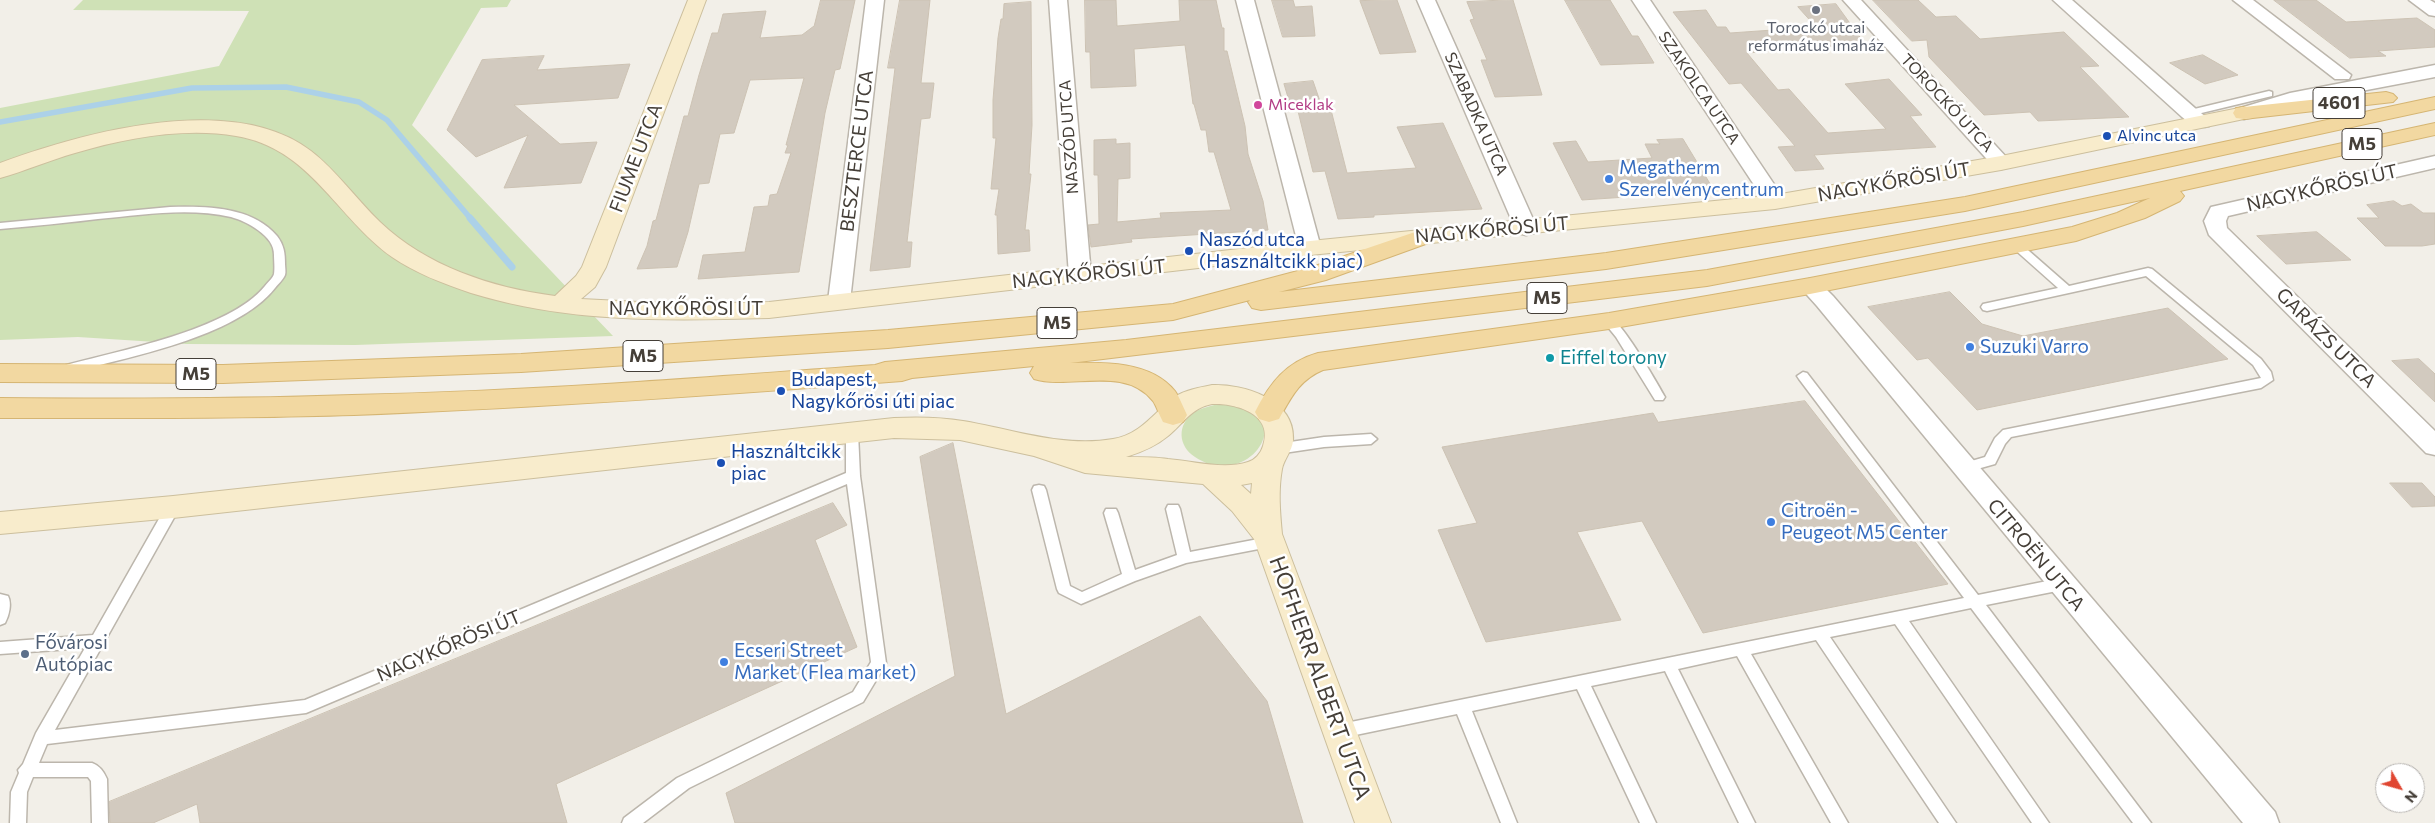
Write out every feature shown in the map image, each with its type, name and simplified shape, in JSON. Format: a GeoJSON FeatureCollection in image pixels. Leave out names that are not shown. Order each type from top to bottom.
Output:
{"type":"FeatureCollection","features":[{"type":"Feature","properties":{"kind":"main road","name":"FIUME UTCA"},"geometry":{"type":"LineString","coordinates":[[559,306],[586,281],[594,267],[697,0]]}},
{"type":"Feature","properties":{"kind":"main road","name":"4601"},"geometry":{"type":"LineString","coordinates":[[2244,113],[2435,94]]}},
{"type":"Feature","properties":{"kind":"main road","name":"NAGYKŐRÖSI ÚT"},"geometry":{"type":"LineString","coordinates":[[1173,312],[1376,290],[1756,239],[1974,202],[2435,103]]}},
{"type":"Feature","properties":{"kind":"main road","name":"NAGYKŐRÖSI ÚT"},"geometry":{"type":"LineString","coordinates":[[0,171],[59,150],[140,131],[201,127],[267,137],[286,145],[303,156],[382,238],[417,262],[494,292],[559,306],[598,310],[736,311],[769,310],[1310,248],[1774,202],[2001,163],[2196,117],[2244,113]]}},
{"type":"Feature","properties":{"kind":"main road","name":"NAGYKŐRÖSI ÚT"},"geometry":{"type":"LineString","coordinates":[[885,371],[1126,349],[1707,278],[2023,219],[2435,129]]}},
{"type":"Feature","properties":{"kind":"main road"},"geometry":{"type":"LineString","coordinates":[[1269,412],[1285,383],[1298,372],[1318,362],[1609,320],[1810,286],[2017,246],[2112,224],[2144,211],[2201,179]]}},
{"type":"Feature","properties":{"kind":"main road"},"geometry":{"type":"LineString","coordinates":[[1173,312],[1317,274],[1426,236]]}},
{"type":"Feature","properties":{"kind":"main road","name":"M5"},"geometry":{"type":"LineString","coordinates":[[0,373],[223,374],[521,364],[888,339],[1173,312]]}},
{"type":"Feature","properties":{"kind":"main road"},"geometry":{"type":"LineString","coordinates":[[885,371],[1118,373],[1144,380],[1156,388],[1170,405],[1171,416],[1165,435],[1169,451],[1176,460],[1205,474]]}},
{"type":"Feature","properties":{"kind":"main road","name":"M5"},"geometry":{"type":"LineString","coordinates":[[0,408],[147,409],[354,405],[660,390],[885,371]]}},
{"type":"Feature","properties":{"kind":"main road"},"geometry":{"type":"LineString","coordinates":[[0,523],[173,507],[894,428],[946,428],[1038,446],[1077,451],[1112,450],[1134,444],[1148,436],[1192,400],[1208,395],[1226,394],[1243,397],[1258,403],[1269,412],[1278,426],[1279,438],[1272,456],[1256,470],[1242,475],[1205,474],[1102,465],[1073,460],[1038,446]]}},
{"type":"Feature","properties":{"kind":"main road","name":"HOFHERR ALBERT UTCA"},"geometry":{"type":"LineString","coordinates":[[1272,456],[1265,505],[1268,538],[1341,731],[1373,823]]}},
{"type":"Feature","properties":{"kind":"main road","name":"HOFHERR ALBERT UTCA"},"geometry":{"type":"LineString","coordinates":[[1205,474],[1242,503],[1268,538]]}},
{"type":"Feature","properties":{"kind":"street","name":"BESZTERCE UTCA"},"geometry":{"type":"LineString","coordinates":[[839,301],[875,0]]}},
{"type":"Feature","properties":{"kind":"street","name":"NASZÓD UTCA"},"geometry":{"type":"LineString","coordinates":[[1058,0],[1080,275]]}},
{"type":"Feature","properties":{"kind":"street"},"geometry":{"type":"LineString","coordinates":[[1245,0],[1310,248]]}},
{"type":"Feature","properties":{"kind":"street","name":"SZABADKA UTCA"},"geometry":{"type":"LineString","coordinates":[[1426,0],[1526,228]]}},
{"type":"Feature","properties":{"kind":"street","name":"SZAKOLCA UTCA"},"geometry":{"type":"LineString","coordinates":[[1641,0],[1774,202]]}},
{"type":"Feature","properties":{"kind":"street","name":"TOROCKÓ UTCA"},"geometry":{"type":"LineString","coordinates":[[1852,0],[2001,163]]}},
{"type":"Feature","properties":{"kind":"street"},"geometry":{"type":"LineString","coordinates":[[2062,0],[2196,117]]}},
{"type":"Feature","properties":{"kind":"street"},"geometry":{"type":"LineString","coordinates":[[2242,0],[2342,75]]}},
{"type":"Feature","properties":{"kind":"street"},"geometry":{"type":"LineString","coordinates":[[2418,0],[2435,11]]}},
{"type":"Feature","properties":{"kind":"street","name":"NAGYKŐRÖSI ÚT"},"geometry":{"type":"LineString","coordinates":[[2244,113],[2290,99],[2435,71]]}},
{"type":"Feature","properties":{"kind":"street","name":"NAGYKŐRÖSI ÚT"},"geometry":{"type":"LineString","coordinates":[[2216,226],[2219,212],[2435,162]]}},
{"type":"Feature","properties":{"kind":"street","name":"GARÁZS UTCA"},"geometry":{"type":"LineString","coordinates":[[2216,226],[2435,446]]}},
{"type":"Feature","properties":{"kind":"street","name":"CITROËN UTCA"},"geometry":{"type":"LineString","coordinates":[[1810,286],[1825,301],[2262,823]]}},
{"type":"Feature","properties":{"kind":"lane"},"geometry":{"type":"LineString","coordinates":[[2196,117],[2269,94]]}},
{"type":"Feature","properties":{"kind":"lane"},"geometry":{"type":"LineString","coordinates":[[0,226],[166,209],[213,211],[232,214],[251,222],[269,235],[280,250],[282,262],[280,274],[258,300],[238,314],[195,333],[49,374]]}},
{"type":"Feature","properties":{"kind":"lane"},"geometry":{"type":"LineString","coordinates":[[2017,246],[2067,290]]}},
{"type":"Feature","properties":{"kind":"lane"},"geometry":{"type":"LineString","coordinates":[[1963,468],[1990,461],[2000,440],[2007,433],[2261,384],[2267,380],[2265,372],[2257,362],[2148,272],[1987,307]]}},
{"type":"Feature","properties":{"kind":"lane"},"geometry":{"type":"LineString","coordinates":[[1609,320],[1620,334],[1659,397]]}},
{"type":"Feature","properties":{"kind":"lane"},"geometry":{"type":"LineString","coordinates":[[1803,376],[2142,823]]}},
{"type":"Feature","properties":{"kind":"lane"},"geometry":{"type":"LineString","coordinates":[[630,823],[683,783],[858,697],[879,663],[853,476],[852,434]]}},
{"type":"Feature","properties":{"kind":"lane"},"geometry":{"type":"LineString","coordinates":[[1272,456],[1324,442],[1371,438]]}},
{"type":"Feature","properties":{"kind":"lane","name":"NAGYKŐRÖSI ÚT"},"geometry":{"type":"LineString","coordinates":[[42,738],[306,706],[853,476]]}},
{"type":"Feature","properties":{"kind":"lane"},"geometry":{"type":"LineString","coordinates":[[1039,490],[1064,589],[1081,598],[1130,577],[1185,558],[1268,538]]}},
{"type":"Feature","properties":{"kind":"lane"},"geometry":{"type":"LineString","coordinates":[[18,823],[18,792],[26,770],[42,738],[173,507]]}},
{"type":"Feature","properties":{"kind":"lane"},"geometry":{"type":"LineString","coordinates":[[1172,509],[1185,558]]}},
{"type":"Feature","properties":{"kind":"lane"},"geometry":{"type":"LineString","coordinates":[[1112,513],[1130,577]]}},
{"type":"Feature","properties":{"kind":"lane"},"geometry":{"type":"LineString","coordinates":[[1341,731],[2062,584]]}},
{"type":"Feature","properties":{"kind":"lane"},"geometry":{"type":"LineString","coordinates":[[0,600],[3,600],[0,619]]}},
{"type":"Feature","properties":{"kind":"lane"},"geometry":{"type":"LineString","coordinates":[[1899,618],[2041,823]]}},
{"type":"Feature","properties":{"kind":"lane"},"geometry":{"type":"LineString","coordinates":[[1820,634],[1948,823]]}},
{"type":"Feature","properties":{"kind":"lane"},"geometry":{"type":"LineString","coordinates":[[0,648],[97,641]]}},
{"type":"Feature","properties":{"kind":"lane"},"geometry":{"type":"LineString","coordinates":[[1741,650],[1840,823]]}},
{"type":"Feature","properties":{"kind":"lane"},"geometry":{"type":"LineString","coordinates":[[1669,665],[1747,823]]}},
{"type":"Feature","properties":{"kind":"lane"},"geometry":{"type":"LineString","coordinates":[[1581,682],[1648,823]]}},
{"type":"Feature","properties":{"kind":"lane"},"geometry":{"type":"LineString","coordinates":[[1462,706],[1509,823]]}},
{"type":"Feature","properties":{"kind":"lane"},"geometry":{"type":"LineString","coordinates":[[26,770],[92,770],[99,778],[100,823]]}},
{"type":"Feature","properties":{"kind":"green space"},"geometry":{"type":"Polygon","coordinates":[[[83,0],[511,0],[507,7],[481,8],[412,125],[613,336],[355,345],[187,344],[78,337],[0,340],[0,108],[219,66],[249,11],[73,10],[83,0]]]}},
{"type":"Feature","properties":{"kind":"green space"},"geometry":{"type":"Polygon","coordinates":[[[1219,404],[1245,408],[1260,418],[1265,431],[1261,445],[1250,457],[1234,465],[1215,465],[1195,457],[1185,447],[1183,441],[1182,429],[1188,418],[1199,410],[1219,404]]]}},
{"type":"Feature","properties":{"kind":"building"},"geometry":{"type":"Polygon","coordinates":[[[821,0],[855,0],[840,69],[835,70],[825,113],[799,272],[698,279],[703,255],[745,252],[754,207],[768,206],[770,195],[777,194],[791,153],[785,153],[788,145],[786,145],[804,78],[750,80],[734,133],[720,134],[709,183],[699,184],[688,232],[677,267],[637,269],[647,246],[653,221],[656,220],[684,116],[688,116],[712,33],[718,33],[723,14],[766,11],[760,38],[802,35],[814,26],[821,0]]]}},
{"type":"Feature","properties":{"kind":"building"},"geometry":{"type":"Polygon","coordinates":[[[900,0],[930,0],[921,83],[934,83],[930,118],[921,119],[907,242],[912,242],[910,267],[870,271],[895,68],[888,68],[900,0]]]}},
{"type":"Feature","properties":{"kind":"building"},"geometry":{"type":"Polygon","coordinates":[[[1085,0],[1116,0],[1117,26],[1180,21],[1179,0],[1216,0],[1222,28],[1224,28],[1224,51],[1227,51],[1245,126],[1248,154],[1263,201],[1268,230],[1131,239],[1132,242],[1091,247],[1088,225],[1099,224],[1098,175],[1094,175],[1094,140],[1116,139],[1116,144],[1130,143],[1130,178],[1118,179],[1117,222],[1161,218],[1160,213],[1231,210],[1214,152],[1209,152],[1206,130],[1201,130],[1193,104],[1185,45],[1134,49],[1136,86],[1091,88],[1090,52],[1086,52],[1085,0]]]}},
{"type":"Feature","properties":{"kind":"building"},"geometry":{"type":"Polygon","coordinates":[[[1272,0],[1293,0],[1295,7],[1312,6],[1315,36],[1283,37],[1272,0]]]}},
{"type":"Feature","properties":{"kind":"building"},"geometry":{"type":"Polygon","coordinates":[[[1397,0],[1416,52],[1380,54],[1360,1],[1397,0]]]}},
{"type":"Feature","properties":{"kind":"building"},"geometry":{"type":"Polygon","coordinates":[[[1513,0],[1542,95],[1495,97],[1481,60],[1487,60],[1470,20],[1474,19],[1467,2],[1513,0]]]}},
{"type":"Feature","properties":{"kind":"building"},"geometry":{"type":"Polygon","coordinates":[[[1565,0],[1610,0],[1632,36],[1638,36],[1654,63],[1601,65],[1565,0]]]}},
{"type":"Feature","properties":{"kind":"building"},"geometry":{"type":"Polygon","coordinates":[[[1873,0],[1918,0],[1936,17],[1956,16],[1980,39],[2064,32],[2099,66],[2080,67],[2129,117],[2038,121],[2030,112],[1984,115],[1929,57],[1927,40],[1912,41],[1873,0]]]}},
{"type":"Feature","properties":{"kind":"building"},"geometry":{"type":"Polygon","coordinates":[[[2274,0],[2316,0],[2346,22],[2417,18],[2435,30],[2435,47],[2378,51],[2386,56],[2350,58],[2274,0]]]}},
{"type":"Feature","properties":{"kind":"building"},"geometry":{"type":"Polygon","coordinates":[[[1031,2],[1032,125],[1029,174],[1031,174],[1025,230],[1029,230],[1030,251],[998,254],[997,215],[995,215],[999,189],[991,189],[996,138],[993,138],[993,100],[998,38],[1001,19],[1003,19],[1004,4],[1031,2]]]}},
{"type":"Feature","properties":{"kind":"building"},"geometry":{"type":"Polygon","coordinates":[[[1836,4],[1865,44],[1747,53],[1778,90],[1789,89],[1828,133],[1886,129],[1845,84],[1889,79],[1922,115],[1910,116],[1936,147],[1814,155],[1824,169],[1795,171],[1778,147],[1795,146],[1741,83],[1729,84],[1673,12],[1706,10],[1717,27],[1726,27],[1730,33],[1816,27],[1798,7],[1836,4]]]}},
{"type":"Feature","properties":{"kind":"building"},"geometry":{"type":"Polygon","coordinates":[[[2203,55],[2238,75],[2205,84],[2170,63],[2203,55]]]}},
{"type":"Feature","properties":{"kind":"building"},"geometry":{"type":"Polygon","coordinates":[[[544,56],[537,70],[630,64],[618,98],[514,105],[560,144],[597,142],[581,183],[504,188],[528,135],[476,157],[447,130],[482,60],[544,56]]]}},
{"type":"Feature","properties":{"kind":"building"},"geometry":{"type":"Polygon","coordinates":[[[1313,81],[1322,107],[1330,106],[1347,173],[1416,168],[1397,127],[1443,123],[1482,209],[1338,219],[1325,171],[1313,172],[1296,103],[1290,104],[1284,84],[1313,81]]]}},
{"type":"Feature","properties":{"kind":"building"},"geometry":{"type":"Polygon","coordinates":[[[1683,139],[1712,187],[1654,190],[1656,195],[1582,200],[1553,143],[1576,141],[1588,162],[1652,158],[1645,144],[1660,144],[1657,140],[1683,139]]]}},
{"type":"Feature","properties":{"kind":"building"},"geometry":{"type":"Polygon","coordinates":[[[2394,201],[2402,206],[2411,204],[2423,213],[2435,213],[2435,244],[2385,246],[2357,218],[2379,218],[2367,205],[2394,201]]]}},
{"type":"Feature","properties":{"kind":"building"},"geometry":{"type":"Polygon","coordinates":[[[2317,232],[2351,260],[2286,264],[2257,236],[2317,232]]]}},
{"type":"Feature","properties":{"kind":"building"},"geometry":{"type":"Polygon","coordinates":[[[1950,292],[1982,324],[2023,336],[2168,308],[2228,359],[1977,410],[1928,358],[1917,360],[1868,307],[1950,292]]]}},
{"type":"Feature","properties":{"kind":"building"},"geometry":{"type":"Polygon","coordinates":[[[2419,359],[2435,374],[2435,402],[2392,361],[2419,359]]]}},
{"type":"Feature","properties":{"kind":"building","name":"Citroën - Peugeot M5 Center"},"geometry":{"type":"Polygon","coordinates":[[[1805,401],[1948,584],[1703,633],[1642,521],[1577,532],[1621,620],[1486,642],[1438,530],[1477,523],[1442,447],[1653,413],[1658,422],[1805,401]]]}},
{"type":"Feature","properties":{"kind":"building"},"geometry":{"type":"Polygon","coordinates":[[[953,443],[1006,714],[1200,616],[1267,701],[1303,823],[735,823],[726,793],[955,676],[920,457],[953,443]]]}},
{"type":"Feature","properties":{"kind":"building"},"geometry":{"type":"Polygon","coordinates":[[[2390,483],[2422,483],[2435,497],[2435,506],[2412,507],[2390,483]]]}},
{"type":"Feature","properties":{"kind":"building"},"geometry":{"type":"Polygon","coordinates":[[[833,503],[847,525],[815,540],[857,647],[556,784],[567,823],[200,823],[197,804],[153,823],[110,823],[109,802],[833,503]]]}},
{"type":"Feature","properties":{"kind":"waterway"},"geometry":{"type":"LineString","coordinates":[[0,122],[192,88],[286,87],[359,102],[387,120],[471,219]]}},
{"type":"Feature","properties":{"kind":"waterway"},"geometry":{"type":"LineString","coordinates":[[470,218],[512,267]]}},
{"type":"Feature","properties":{"kind":"place","name":"Torockó utcai református imaház"},"geometry":{"type":"Point","coordinates":[1816,10]}},
{"type":"Feature","properties":{"kind":"place","name":"Miceklak"},"geometry":{"type":"Point","coordinates":[1258,105]}},
{"type":"Feature","properties":{"kind":"place","name":"Alvinc utca"},"geometry":{"type":"Point","coordinates":[2107,136]}},
{"type":"Feature","properties":{"kind":"place","name":"Megatherm Szerelvénycentrum"},"geometry":{"type":"Point","coordinates":[1609,179]}},
{"type":"Feature","properties":{"kind":"place","name":"Naszód utca (Használtcikk piac)"},"geometry":{"type":"Point","coordinates":[1189,251]}},
{"type":"Feature","properties":{"kind":"place","name":"Suzuki Varro"},"geometry":{"type":"Point","coordinates":[1970,347]}},
{"type":"Feature","properties":{"kind":"place","name":"Eiffel torony"},"geometry":{"type":"Point","coordinates":[1550,358]}},
{"type":"Feature","properties":{"kind":"place","name":"Budapest, Nagykőrösi úti piac"},"geometry":{"type":"Point","coordinates":[781,391]}},
{"type":"Feature","properties":{"kind":"place","name":"Használtcikk piac"},"geometry":{"type":"Point","coordinates":[721,463]}},
{"type":"Feature","properties":{"kind":"place","name":"Citroën - Peugeot M5 Center"},"geometry":{"type":"Point","coordinates":[1771,522]}},
{"type":"Feature","properties":{"kind":"place","name":"Fővárosi Autópiac"},"geometry":{"type":"Point","coordinates":[25,654]}},
{"type":"Feature","properties":{"kind":"place","name":"Ecseri Street Market (Flea market)"},"geometry":{"type":"Point","coordinates":[724,662]}}]}
